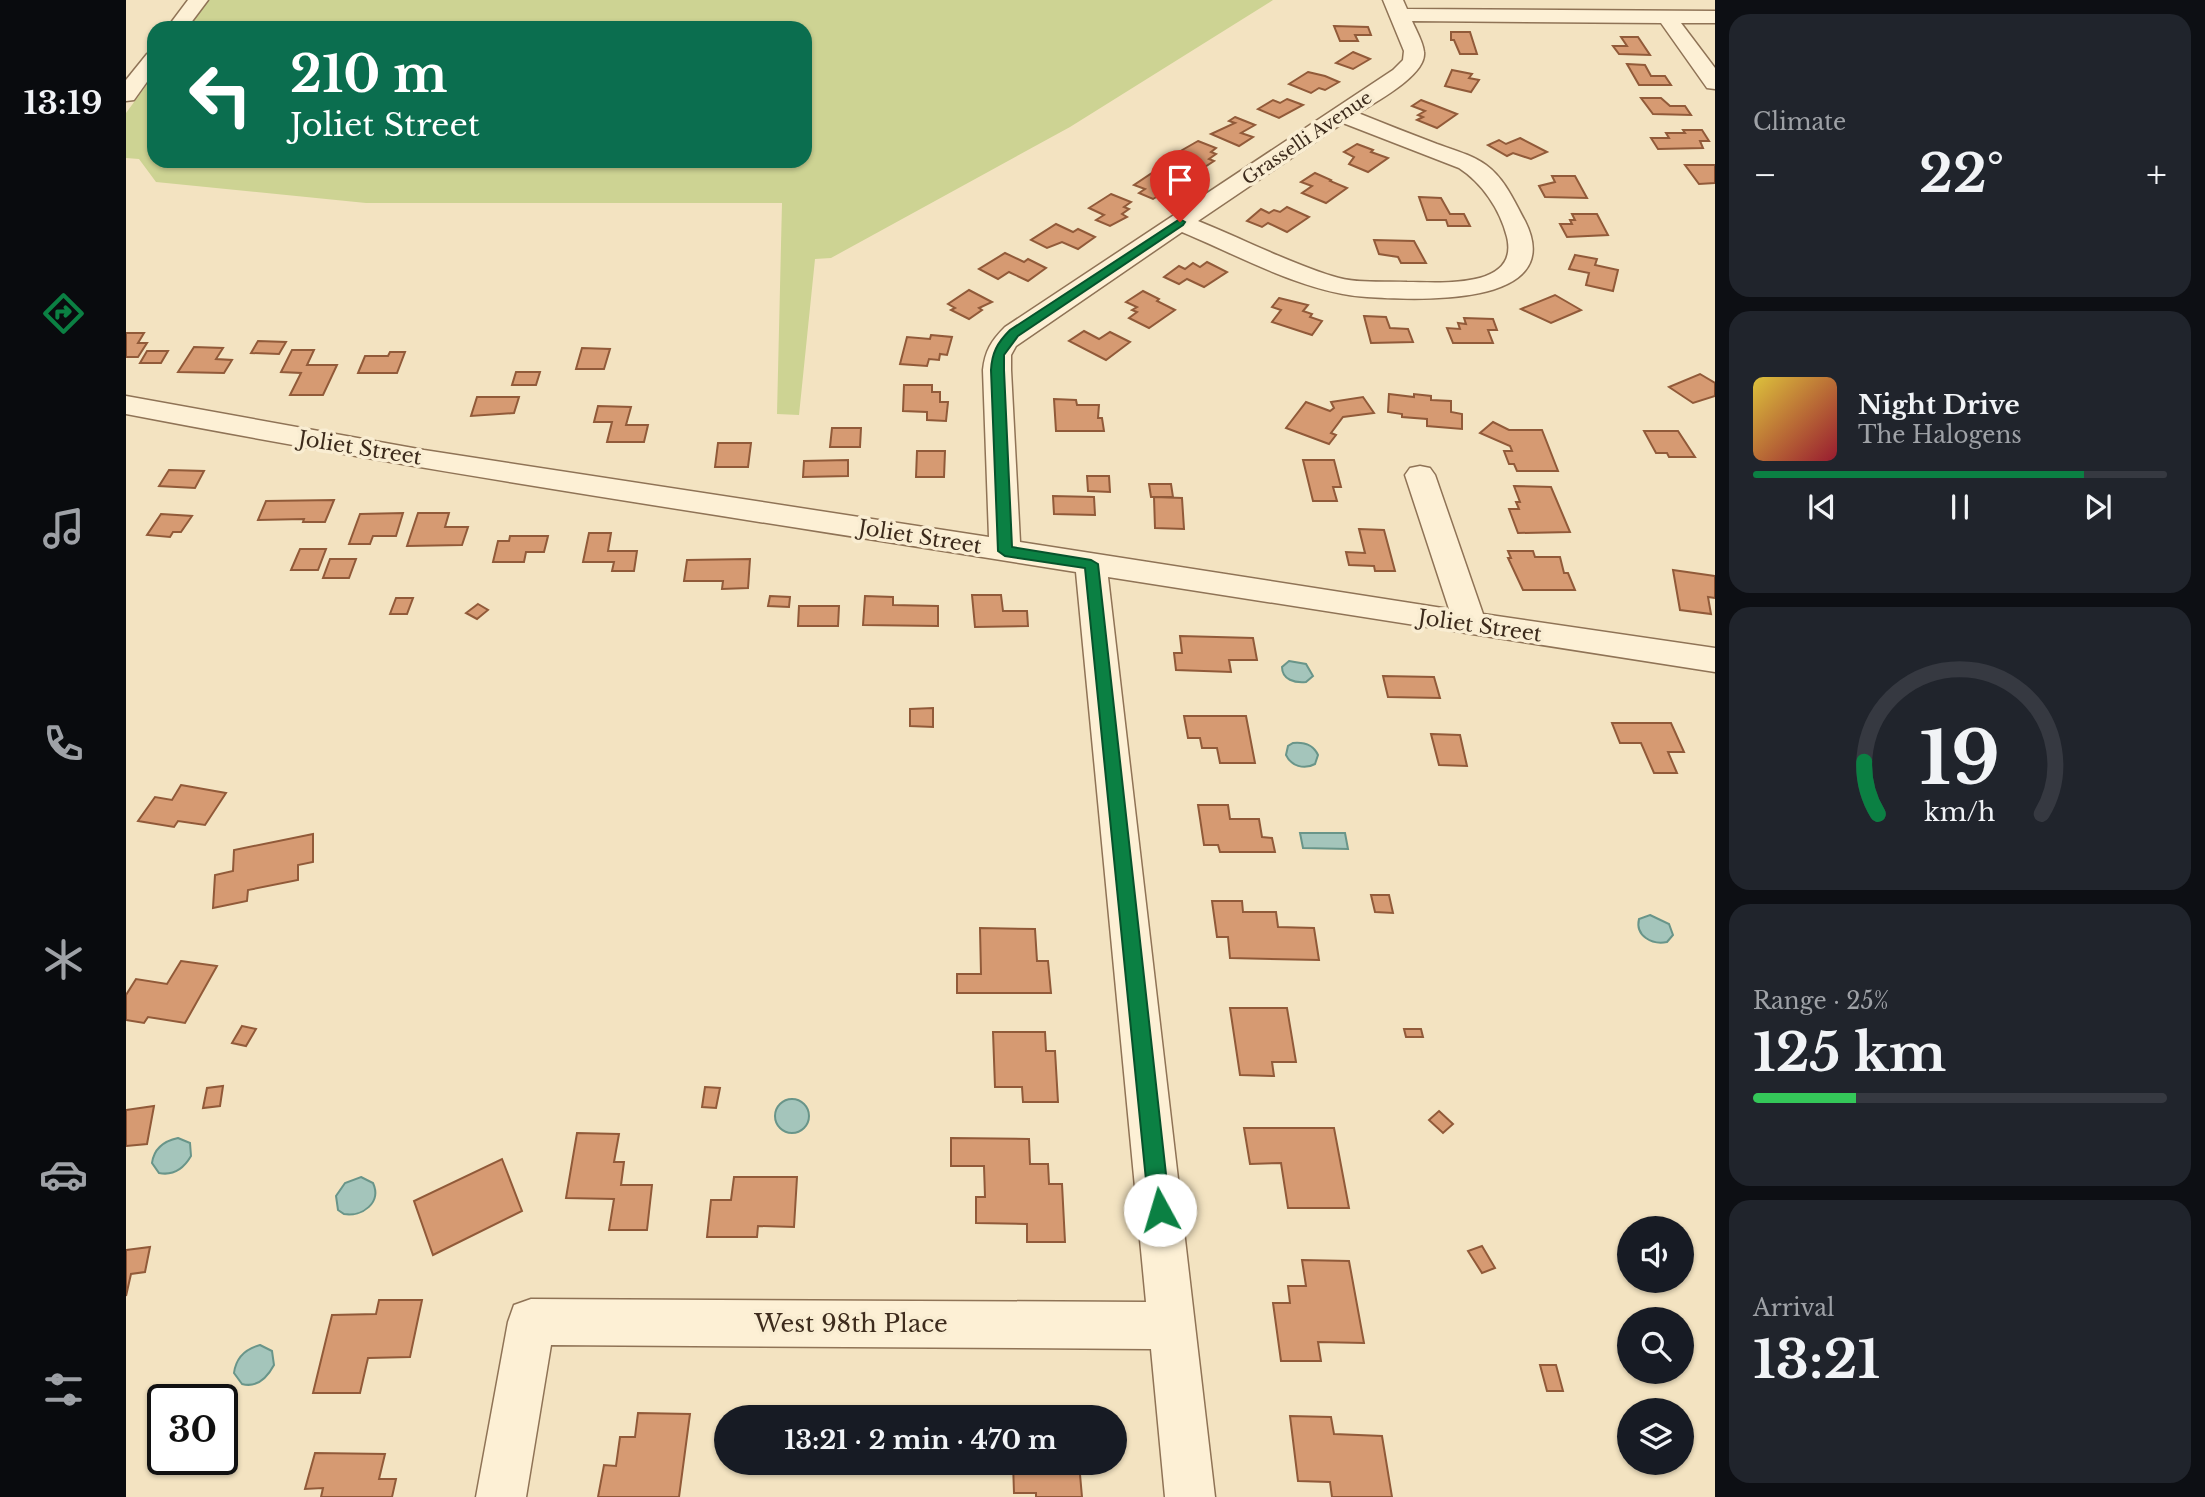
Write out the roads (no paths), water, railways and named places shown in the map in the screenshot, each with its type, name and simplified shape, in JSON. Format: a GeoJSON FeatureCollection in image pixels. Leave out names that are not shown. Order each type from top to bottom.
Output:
{"type":"FeatureCollection","features":[{"type":"Feature","properties":{"kind":"street"},"geometry":{"type":"LineString","coordinates":[[182,21],[198,0]]}},
{"type":"Feature","properties":{"kind":"street"},"geometry":{"type":"LineString","coordinates":[[1396,8],[1715,17]]}},
{"type":"Feature","properties":{"kind":"street","name":"Grasselli Avenue"},"geometry":{"type":"LineString","coordinates":[[1005,551],[997,370],[998,355],[1004,343],[1014,333],[1401,75],[1413,61],[1413,48],[1396,8]]}},
{"type":"Feature","properties":{"kind":"street"},"geometry":{"type":"LineString","coordinates":[[1666,16],[1715,83]]}},
{"type":"Feature","properties":{"kind":"street"},"geometry":{"type":"LineString","coordinates":[[126,95],[147,67]]}},
{"type":"Feature","properties":{"kind":"street"},"geometry":{"type":"LineString","coordinates":[[1180,222],[1329,284],[1352,288],[1477,288],[1501,279],[1516,266],[1521,251],[1520,239],[1498,191],[1481,171],[1467,163],[1342,115]]}},
{"type":"Feature","properties":{"kind":"street","name":"Joliet Street"},"geometry":{"type":"LineString","coordinates":[[126,405],[255,430],[1005,551],[1715,660]]}},
{"type":"Feature","properties":{"kind":"street"},"geometry":{"type":"LineString","coordinates":[[1420,475],[1471,624]]}},
{"type":"Feature","properties":{"kind":"street"},"geometry":{"type":"LineString","coordinates":[[1091,564],[1190,1497]]}},
{"type":"Feature","properties":{"kind":"street","name":"West 98th Place"},"geometry":{"type":"LineString","coordinates":[[501,1497],[531,1322],[1172,1326]]}},
{"type":"Feature","properties":{"kind":"water"},"geometry":{"type":"Polygon","coordinates":[[[1289,661],[1306,664],[1313,676],[1306,682],[1290,680],[1284,675],[1282,667],[1289,661]]]}},
{"type":"Feature","properties":{"kind":"water"},"geometry":{"type":"Polygon","coordinates":[[[1304,743],[1314,748],[1318,755],[1315,764],[1302,767],[1291,762],[1286,755],[1288,746],[1304,743]]]}},
{"type":"Feature","properties":{"kind":"water"},"geometry":{"type":"Polygon","coordinates":[[[1300,833],[1345,833],[1348,849],[1303,848],[1300,833]]]}},
{"type":"Feature","properties":{"kind":"water"},"geometry":{"type":"Polygon","coordinates":[[[1650,915],[1669,924],[1673,935],[1667,942],[1650,941],[1642,935],[1639,919],[1650,915]]]}},
{"type":"Feature","properties":{"kind":"water"},"geometry":{"type":"Polygon","coordinates":[[[792,1099],[804,1104],[809,1116],[804,1128],[792,1133],[780,1128],[775,1116],[780,1104],[792,1099]]]}},
{"type":"Feature","properties":{"kind":"water"},"geometry":{"type":"Polygon","coordinates":[[[178,1138],[190,1143],[191,1156],[178,1170],[159,1173],[152,1163],[157,1149],[178,1138]]]}},
{"type":"Feature","properties":{"kind":"water"},"geometry":{"type":"Polygon","coordinates":[[[361,1177],[373,1183],[373,1202],[363,1211],[344,1214],[338,1210],[336,1196],[345,1183],[361,1177]]]}},
{"type":"Feature","properties":{"kind":"water"},"geometry":{"type":"Polygon","coordinates":[[[260,1345],[272,1351],[274,1365],[261,1381],[252,1385],[242,1384],[234,1373],[237,1362],[246,1351],[260,1345]]]}}]}
